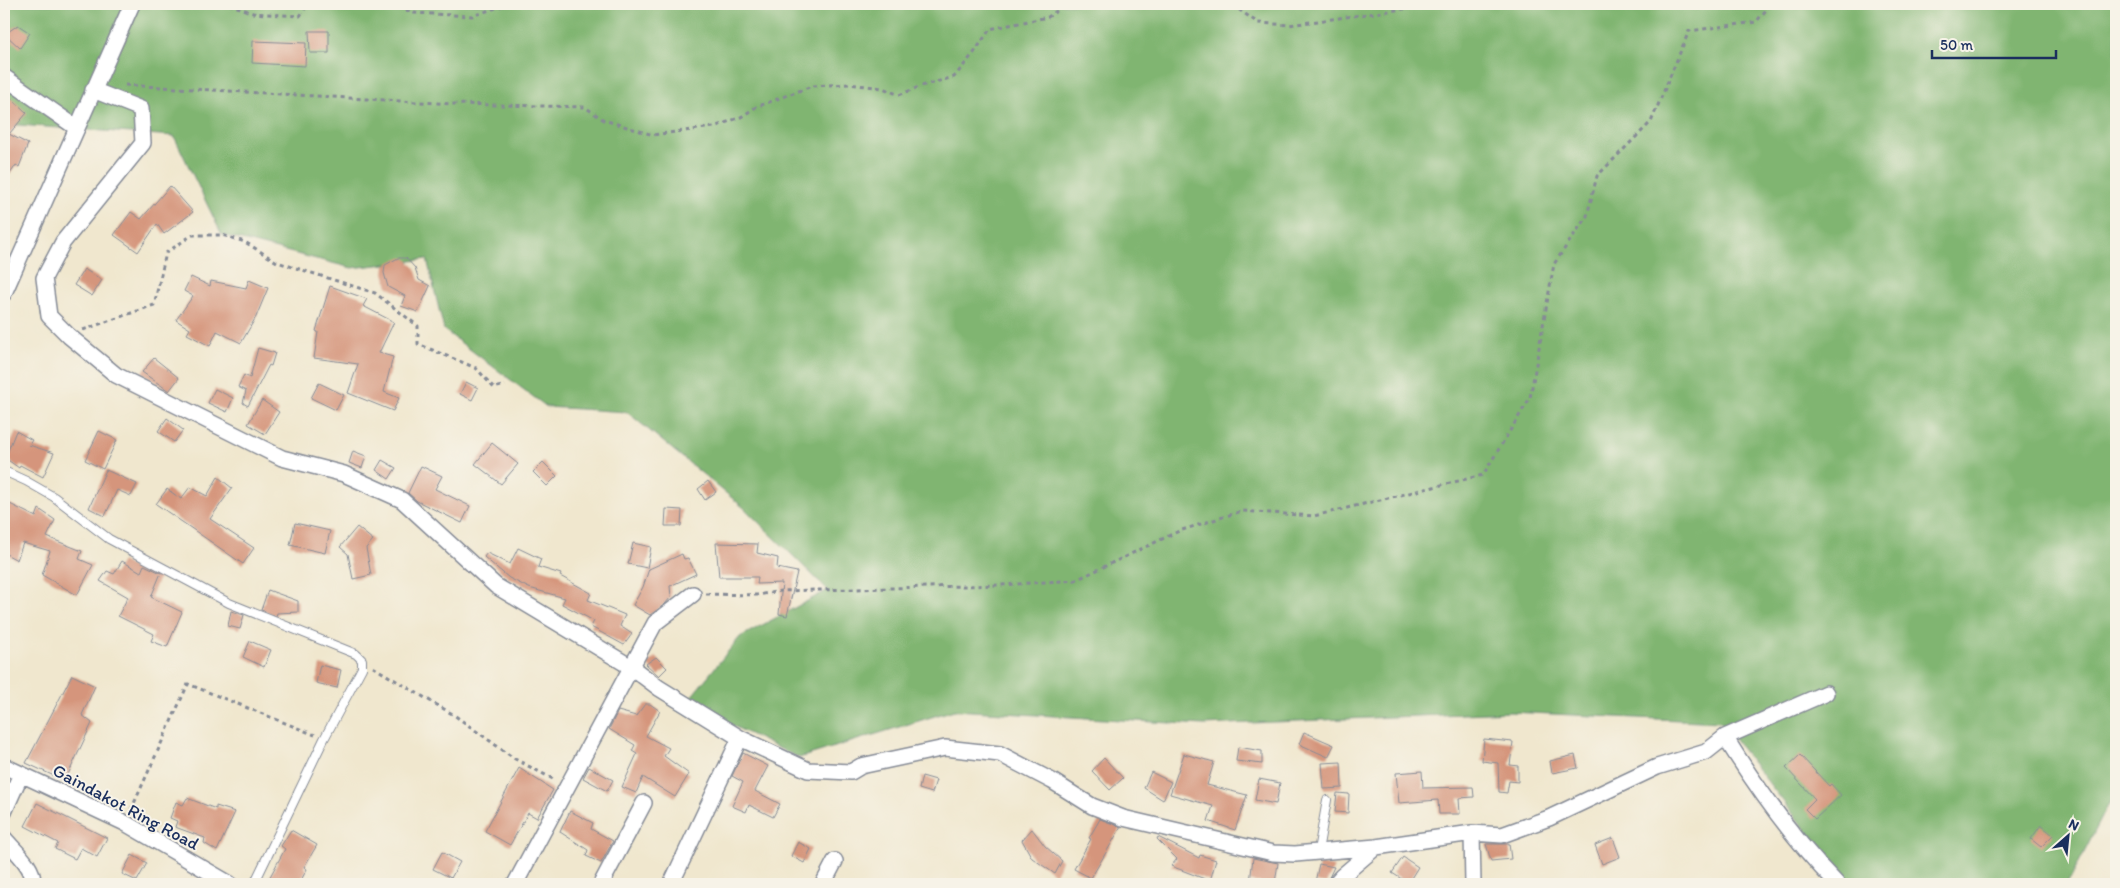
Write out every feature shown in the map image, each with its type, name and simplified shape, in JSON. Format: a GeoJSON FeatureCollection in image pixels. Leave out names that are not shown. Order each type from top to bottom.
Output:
{"type":"FeatureCollection","features":[{"type":"Feature","properties":{"kind":"street"},"geometry":{"type":"LineString","coordinates":[[4,292],[132,4]]}},
{"type":"Feature","properties":{"kind":"street"},"geometry":{"type":"LineString","coordinates":[[4,77],[77,128]]}},
{"type":"Feature","properties":{"kind":"street"},"geometry":{"type":"LineString","coordinates":[[95,87],[141,109],[143,142],[63,242],[44,278],[49,316],[69,336],[116,375],[282,458],[344,474],[402,500],[496,586],[631,667],[658,688],[740,738],[808,770],[851,772],[861,766],[945,748],[1000,754],[1052,781],[1092,806],[1123,818],[1273,853],[1294,854],[1376,847],[1472,833],[1502,835],[1589,800],[1657,767],[1706,752],[1726,737],[1826,693]]}},
{"type":"Feature","properties":{"kind":"street"},"geometry":{"type":"LineString","coordinates":[[515,884],[655,623],[693,594]]}},
{"type":"Feature","properties":{"kind":"street"},"geometry":{"type":"LineString","coordinates":[[1726,737],[1755,785],[1814,860],[1837,884]]}},
{"type":"Feature","properties":{"kind":"street"},"geometry":{"type":"LineString","coordinates":[[671,884],[740,738]]}},
{"type":"Feature","properties":{"kind":"street","name":"Gaindakot Ring Road"},"geometry":{"type":"LineString","coordinates":[[4,766],[125,823],[230,884]]}},
{"type":"Feature","properties":{"kind":"street"},"geometry":{"type":"LineString","coordinates":[[4,812],[20,774]]}},
{"type":"Feature","properties":{"kind":"street"},"geometry":{"type":"LineString","coordinates":[[601,884],[644,803]]}},
{"type":"Feature","properties":{"kind":"street"},"geometry":{"type":"LineString","coordinates":[[1472,833],[1473,884]]}},
{"type":"Feature","properties":{"kind":"street"},"geometry":{"type":"LineString","coordinates":[[4,838],[31,871],[32,884]]}},
{"type":"Feature","properties":{"kind":"street"},"geometry":{"type":"LineString","coordinates":[[1335,884],[1376,847]]}},
{"type":"Feature","properties":{"kind":"street"},"geometry":{"type":"LineString","coordinates":[[823,884],[835,860]]}},
{"type":"Feature","properties":{"kind":"lane"},"geometry":{"type":"LineString","coordinates":[[4,471],[54,497],[109,538],[229,603],[356,654],[362,660],[362,668],[324,739],[254,884]]}},
{"type":"Feature","properties":{"kind":"lane"},"geometry":{"type":"LineString","coordinates":[[1318,851],[1327,800]]}},
{"type":"Feature","properties":{"kind":"path"},"geometry":{"type":"LineString","coordinates":[[229,4],[253,13],[300,16],[308,4]]}},
{"type":"Feature","properties":{"kind":"path"},"geometry":{"type":"LineString","coordinates":[[391,4],[413,13],[472,16],[508,4]]}},
{"type":"Feature","properties":{"kind":"path"},"geometry":{"type":"LineString","coordinates":[[95,87],[453,104],[585,107],[604,120],[653,136],[714,127],[741,117],[756,107],[812,86],[849,84],[883,88],[899,95],[921,86],[954,77],[974,53],[990,29],[1048,17],[1064,6],[1097,4]]}},
{"type":"Feature","properties":{"kind":"path"},"geometry":{"type":"LineString","coordinates":[[1176,4],[1185,6],[1200,4]]}},
{"type":"Feature","properties":{"kind":"path"},"geometry":{"type":"LineString","coordinates":[[1224,4],[1234,6],[1258,23],[1289,25],[1439,4]]}},
{"type":"Feature","properties":{"kind":"path"},"geometry":{"type":"LineString","coordinates":[[693,594],[757,595],[781,591],[1001,585],[1076,580],[1179,531],[1242,511],[1314,516],[1483,475],[1530,398],[1554,264],[1587,216],[1597,176],[1651,122],[1689,31],[1756,22],[1771,4]]}},
{"type":"Feature","properties":{"kind":"path"},"geometry":{"type":"LineString","coordinates":[[69,336],[154,305],[166,253],[192,235],[222,235],[245,242],[277,262],[375,293],[418,326],[418,344],[476,368],[494,388],[505,385]]}},
{"type":"Feature","properties":{"kind":"path"},"geometry":{"type":"LineString","coordinates":[[362,660],[454,715],[515,759],[567,786]]}},
{"type":"Feature","properties":{"kind":"path"},"geometry":{"type":"LineString","coordinates":[[125,823],[188,684],[324,739]]}},
{"type":"Feature","properties":{"kind":"green space"},"geometry":{"type":"Polygon","coordinates":[[[4,4],[2116,4],[2116,790],[2068,884],[1848,884],[1721,722],[1510,712],[1204,725],[954,710],[799,758],[686,703],[740,637],[828,590],[743,507],[627,412],[547,407],[444,330],[427,259],[352,268],[222,235],[174,136],[4,124],[4,4]]]}},
{"type":"Feature","properties":{"kind":"building"},"geometry":{"type":"Polygon","coordinates":[[[18,25],[30,33],[20,48],[5,34],[18,25]]]}},
{"type":"Feature","properties":{"kind":"building"},"geometry":{"type":"Polygon","coordinates":[[[309,31],[329,31],[329,53],[310,53],[309,31]]]}},
{"type":"Feature","properties":{"kind":"building"},"geometry":{"type":"Polygon","coordinates":[[[253,41],[306,43],[305,66],[252,63],[253,41]]]}},
{"type":"Feature","properties":{"kind":"building"},"geometry":{"type":"Polygon","coordinates":[[[11,98],[27,113],[9,134],[28,144],[19,167],[16,165],[4,183],[4,106],[11,98]]]}},
{"type":"Feature","properties":{"kind":"building"},"geometry":{"type":"Polygon","coordinates":[[[170,186],[193,212],[164,234],[157,224],[138,252],[114,235],[131,212],[141,219],[170,186]]]}},
{"type":"Feature","properties":{"kind":"building"},"geometry":{"type":"Polygon","coordinates":[[[398,258],[406,258],[415,268],[419,280],[430,286],[418,312],[401,306],[405,296],[388,287],[384,273],[385,265],[398,258]]]}},
{"type":"Feature","properties":{"kind":"building"},"geometry":{"type":"Polygon","coordinates":[[[84,269],[102,280],[92,296],[74,285],[84,269]]]}},
{"type":"Feature","properties":{"kind":"building"},"geometry":{"type":"Polygon","coordinates":[[[191,277],[210,286],[211,281],[246,288],[249,280],[268,288],[256,317],[241,343],[217,331],[210,346],[187,334],[190,329],[176,320],[193,296],[184,291],[191,277]]]}},
{"type":"Feature","properties":{"kind":"building"},"geometry":{"type":"Polygon","coordinates":[[[330,286],[367,299],[363,306],[394,322],[379,353],[393,357],[384,392],[399,398],[393,411],[348,393],[358,364],[314,358],[318,332],[316,331],[330,286]]]}},
{"type":"Feature","properties":{"kind":"building"},"geometry":{"type":"Polygon","coordinates":[[[258,348],[275,353],[271,366],[269,365],[248,406],[243,403],[246,391],[238,387],[244,375],[250,378],[258,348]]]}},
{"type":"Feature","properties":{"kind":"building"},"geometry":{"type":"Polygon","coordinates":[[[154,358],[179,378],[169,391],[142,372],[154,358]]]}},
{"type":"Feature","properties":{"kind":"building"},"geometry":{"type":"Polygon","coordinates":[[[466,382],[478,388],[472,400],[460,394],[466,382]]]}},
{"type":"Feature","properties":{"kind":"building"},"geometry":{"type":"Polygon","coordinates":[[[319,383],[344,395],[336,410],[311,398],[319,383]]]}},
{"type":"Feature","properties":{"kind":"building"},"geometry":{"type":"Polygon","coordinates":[[[215,389],[233,398],[227,412],[208,403],[215,389]]]}},
{"type":"Feature","properties":{"kind":"building"},"geometry":{"type":"Polygon","coordinates":[[[262,400],[279,412],[265,434],[248,424],[262,400]]]}},
{"type":"Feature","properties":{"kind":"building"},"geometry":{"type":"Polygon","coordinates":[[[167,418],[183,430],[174,442],[158,431],[167,418]]]}},
{"type":"Feature","properties":{"kind":"building"},"geometry":{"type":"Polygon","coordinates":[[[16,431],[32,440],[29,445],[54,453],[43,477],[20,465],[19,468],[5,458],[16,431]]]}},
{"type":"Feature","properties":{"kind":"building"},"geometry":{"type":"Polygon","coordinates":[[[99,431],[117,440],[103,469],[85,460],[99,431]]]}},
{"type":"Feature","properties":{"kind":"building"},"geometry":{"type":"Polygon","coordinates":[[[492,443],[518,464],[501,484],[475,464],[492,443]]]}},
{"type":"Feature","properties":{"kind":"building"},"geometry":{"type":"Polygon","coordinates":[[[353,451],[366,456],[362,468],[349,463],[353,451]]]}},
{"type":"Feature","properties":{"kind":"building"},"geometry":{"type":"Polygon","coordinates":[[[382,460],[396,468],[389,479],[376,470],[382,460]]]}},
{"type":"Feature","properties":{"kind":"building"},"geometry":{"type":"Polygon","coordinates":[[[543,462],[557,476],[547,486],[533,472],[543,462]]]}},
{"type":"Feature","properties":{"kind":"building"},"geometry":{"type":"Polygon","coordinates":[[[421,466],[442,476],[435,489],[470,506],[462,523],[417,501],[408,493],[421,466]]]}},
{"type":"Feature","properties":{"kind":"building"},"geometry":{"type":"Polygon","coordinates":[[[106,470],[137,484],[131,496],[117,490],[105,516],[89,508],[106,470]]]}},
{"type":"Feature","properties":{"kind":"building"},"geometry":{"type":"Polygon","coordinates":[[[218,477],[232,488],[210,519],[254,548],[243,564],[156,504],[167,489],[181,499],[190,487],[207,496],[218,477]]]}},
{"type":"Feature","properties":{"kind":"building"},"geometry":{"type":"Polygon","coordinates":[[[708,481],[716,492],[705,500],[698,489],[708,481]]]}},
{"type":"Feature","properties":{"kind":"building"},"geometry":{"type":"Polygon","coordinates":[[[4,501],[36,517],[39,509],[55,520],[47,537],[82,551],[79,559],[93,565],[77,595],[42,575],[50,551],[23,543],[17,560],[4,553],[4,501]]]}},
{"type":"Feature","properties":{"kind":"building"},"geometry":{"type":"Polygon","coordinates":[[[666,509],[682,510],[681,526],[665,526],[666,509]]]}},
{"type":"Feature","properties":{"kind":"building"},"geometry":{"type":"Polygon","coordinates":[[[295,523],[330,531],[325,553],[290,545],[295,523]]]}},
{"type":"Feature","properties":{"kind":"building"},"geometry":{"type":"Polygon","coordinates":[[[357,527],[373,540],[366,548],[371,575],[353,579],[348,554],[340,547],[357,527]]]}},
{"type":"Feature","properties":{"kind":"building"},"geometry":{"type":"Polygon","coordinates":[[[633,543],[651,547],[647,568],[628,564],[633,543]]]}},
{"type":"Feature","properties":{"kind":"building"},"geometry":{"type":"Polygon","coordinates":[[[716,543],[758,544],[757,553],[778,558],[777,568],[797,572],[787,616],[779,614],[782,583],[757,584],[758,577],[719,577],[716,543]]]}},
{"type":"Feature","properties":{"kind":"building"},"geometry":{"type":"Polygon","coordinates":[[[518,548],[541,559],[538,567],[561,574],[560,576],[591,593],[588,600],[625,615],[620,626],[632,634],[624,645],[591,627],[594,621],[562,604],[565,598],[529,588],[509,578],[484,557],[487,553],[510,564],[518,548]]]}},
{"type":"Feature","properties":{"kind":"building"},"geometry":{"type":"Polygon","coordinates":[[[682,554],[684,559],[688,558],[696,574],[670,586],[671,597],[650,615],[633,605],[643,587],[649,569],[682,554]]]}},
{"type":"Feature","properties":{"kind":"building"},"geometry":{"type":"Polygon","coordinates":[[[122,561],[141,572],[144,565],[161,573],[151,597],[182,612],[167,647],[151,641],[154,634],[118,616],[128,597],[100,581],[107,571],[114,574],[122,561]]]}},
{"type":"Feature","properties":{"kind":"building"},"geometry":{"type":"Polygon","coordinates":[[[268,590],[298,601],[298,612],[277,613],[276,616],[261,610],[268,590]]]}},
{"type":"Feature","properties":{"kind":"building"},"geometry":{"type":"Polygon","coordinates":[[[231,611],[244,615],[240,629],[228,626],[231,611]]]}},
{"type":"Feature","properties":{"kind":"building"},"geometry":{"type":"Polygon","coordinates":[[[250,641],[271,650],[264,667],[243,657],[250,641]]]}},
{"type":"Feature","properties":{"kind":"building"},"geometry":{"type":"Polygon","coordinates":[[[656,657],[667,668],[659,676],[646,664],[656,657]]]}},
{"type":"Feature","properties":{"kind":"building"},"geometry":{"type":"Polygon","coordinates":[[[320,665],[341,670],[337,688],[316,683],[320,665]]]}},
{"type":"Feature","properties":{"kind":"building"},"geometry":{"type":"Polygon","coordinates":[[[72,675],[95,686],[82,715],[92,723],[65,781],[26,763],[72,675]]]}},
{"type":"Feature","properties":{"kind":"building"},"geometry":{"type":"Polygon","coordinates":[[[645,704],[650,704],[660,711],[646,736],[669,748],[664,756],[689,774],[675,797],[643,777],[636,793],[622,787],[637,754],[632,751],[635,745],[609,729],[618,711],[636,716],[645,704]]]}},
{"type":"Feature","properties":{"kind":"building"},"geometry":{"type":"Polygon","coordinates":[[[1304,732],[1334,745],[1328,757],[1299,744],[1304,732]]]}},
{"type":"Feature","properties":{"kind":"building"},"geometry":{"type":"Polygon","coordinates":[[[1484,739],[1513,742],[1510,765],[1518,766],[1518,782],[1509,781],[1507,793],[1499,792],[1498,763],[1482,761],[1484,739]]]}},
{"type":"Feature","properties":{"kind":"building"},"geometry":{"type":"Polygon","coordinates":[[[1238,747],[1262,751],[1262,764],[1236,761],[1238,747]]]}},
{"type":"Feature","properties":{"kind":"building"},"geometry":{"type":"Polygon","coordinates":[[[743,753],[768,766],[755,791],[780,804],[773,817],[749,805],[746,812],[732,806],[743,782],[732,776],[743,753]]]}},
{"type":"Feature","properties":{"kind":"building"},"geometry":{"type":"Polygon","coordinates":[[[1184,754],[1214,762],[1207,785],[1247,795],[1235,830],[1208,821],[1213,806],[1170,794],[1184,754]]]}},
{"type":"Feature","properties":{"kind":"building"},"geometry":{"type":"Polygon","coordinates":[[[1575,755],[1578,768],[1552,773],[1550,761],[1575,755]]]}},
{"type":"Feature","properties":{"kind":"building"},"geometry":{"type":"Polygon","coordinates":[[[1800,755],[1829,786],[1831,784],[1841,795],[1815,819],[1805,809],[1815,799],[1786,768],[1800,755]]]}},
{"type":"Feature","properties":{"kind":"building"},"geometry":{"type":"Polygon","coordinates":[[[1104,758],[1123,778],[1110,790],[1092,771],[1104,758]]]}},
{"type":"Feature","properties":{"kind":"building"},"geometry":{"type":"Polygon","coordinates":[[[1341,762],[1342,788],[1324,789],[1322,763],[1341,762]]]}},
{"type":"Feature","properties":{"kind":"building"},"geometry":{"type":"Polygon","coordinates":[[[589,767],[613,780],[607,791],[583,778],[589,767]]]}},
{"type":"Feature","properties":{"kind":"building"},"geometry":{"type":"Polygon","coordinates":[[[519,768],[553,790],[537,818],[528,813],[510,845],[485,831],[519,768]]]}},
{"type":"Feature","properties":{"kind":"building"},"geometry":{"type":"Polygon","coordinates":[[[1422,771],[1423,788],[1473,787],[1474,797],[1459,798],[1460,814],[1439,814],[1438,800],[1399,803],[1396,773],[1422,771]]]}},
{"type":"Feature","properties":{"kind":"building"},"geometry":{"type":"Polygon","coordinates":[[[1151,772],[1171,782],[1163,800],[1144,788],[1151,772]]]}},
{"type":"Feature","properties":{"kind":"building"},"geometry":{"type":"Polygon","coordinates":[[[922,776],[936,780],[932,793],[919,789],[922,776]]]}},
{"type":"Feature","properties":{"kind":"building"},"geometry":{"type":"Polygon","coordinates":[[[1259,779],[1280,783],[1276,804],[1255,800],[1259,779]]]}},
{"type":"Feature","properties":{"kind":"building"},"geometry":{"type":"Polygon","coordinates":[[[1337,793],[1349,794],[1348,813],[1335,812],[1337,793]]]}},
{"type":"Feature","properties":{"kind":"building"},"geometry":{"type":"Polygon","coordinates":[[[187,798],[216,809],[216,806],[235,812],[217,851],[204,843],[205,838],[175,827],[177,821],[170,818],[176,802],[183,805],[187,798]]]}},
{"type":"Feature","properties":{"kind":"building"},"geometry":{"type":"Polygon","coordinates":[[[37,803],[107,838],[97,857],[81,848],[75,859],[55,849],[58,843],[25,826],[37,803]]]}},
{"type":"Feature","properties":{"kind":"building"},"geometry":{"type":"Polygon","coordinates":[[[570,811],[593,823],[591,829],[613,841],[601,863],[586,856],[588,850],[560,832],[570,811]]]}},
{"type":"Feature","properties":{"kind":"building"},"geometry":{"type":"Polygon","coordinates":[[[1100,819],[1121,827],[1091,878],[1074,869],[1100,819]]]}},
{"type":"Feature","properties":{"kind":"building"},"geometry":{"type":"Polygon","coordinates":[[[2041,825],[2053,835],[2041,847],[2031,839],[2041,825]]]}},
{"type":"Feature","properties":{"kind":"building"},"geometry":{"type":"Polygon","coordinates":[[[1032,829],[1045,846],[1062,861],[1055,874],[1032,858],[1022,840],[1032,829]]]}},
{"type":"Feature","properties":{"kind":"building"},"geometry":{"type":"Polygon","coordinates":[[[291,830],[317,845],[304,867],[307,869],[299,884],[266,884],[285,849],[281,846],[291,830]]]}},
{"type":"Feature","properties":{"kind":"building"},"geometry":{"type":"Polygon","coordinates":[[[1158,837],[1199,858],[1200,855],[1216,860],[1210,881],[1171,866],[1177,859],[1157,839],[1158,837]]]}},
{"type":"Feature","properties":{"kind":"building"},"geometry":{"type":"Polygon","coordinates":[[[1613,838],[1620,857],[1602,864],[1595,845],[1613,838]]]}},
{"type":"Feature","properties":{"kind":"building"},"geometry":{"type":"Polygon","coordinates":[[[798,842],[811,849],[804,863],[791,856],[798,842]]]}},
{"type":"Feature","properties":{"kind":"building"},"geometry":{"type":"Polygon","coordinates":[[[1486,844],[1509,844],[1511,859],[1491,861],[1486,844]]]}},
{"type":"Feature","properties":{"kind":"building"},"geometry":{"type":"Polygon","coordinates":[[[442,852],[460,862],[451,878],[433,869],[442,852]]]}},
{"type":"Feature","properties":{"kind":"building"},"geometry":{"type":"Polygon","coordinates":[[[132,855],[147,863],[137,881],[122,874],[132,855]]]}},
{"type":"Feature","properties":{"kind":"building"},"geometry":{"type":"Polygon","coordinates":[[[1403,857],[1418,867],[1408,883],[1392,873],[1403,857]]]}},
{"type":"Feature","properties":{"kind":"building"},"geometry":{"type":"Polygon","coordinates":[[[1253,858],[1278,863],[1275,883],[1250,882],[1253,858]]]}},
{"type":"Feature","properties":{"kind":"building"},"geometry":{"type":"Polygon","coordinates":[[[1319,864],[1334,867],[1326,884],[1315,882],[1319,864]]]}}]}
